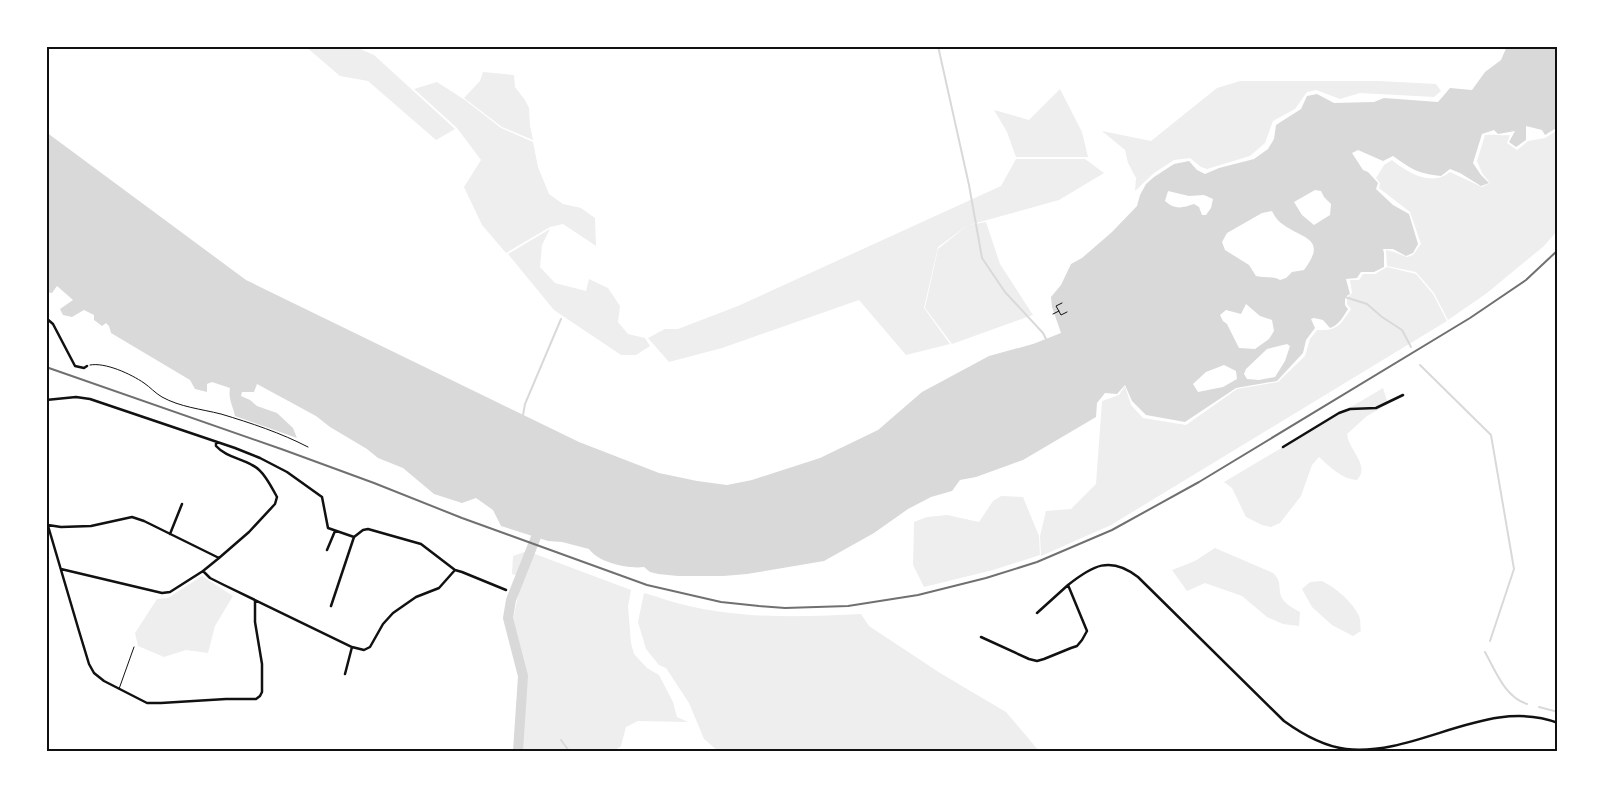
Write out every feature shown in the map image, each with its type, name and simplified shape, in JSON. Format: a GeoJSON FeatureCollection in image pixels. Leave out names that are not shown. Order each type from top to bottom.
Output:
{"type":"FeatureCollection","features":[{"type":"Feature","properties":{"kind":"street"},"geometry":{"type":"LineString","coordinates":[[46,318],[53,324],[75,366],[84,368],[87,366]]}},
{"type":"Feature","properties":{"kind":"street"},"geometry":{"type":"LineString","coordinates":[[1283,447],[1339,413],[1350,409],[1376,408],[1403,395]]}},
{"type":"Feature","properties":{"kind":"street"},"geometry":{"type":"LineString","coordinates":[[46,400],[76,397],[90,399],[267,461],[287,472],[322,497],[328,528],[354,537]]}},
{"type":"Feature","properties":{"kind":"street"},"geometry":{"type":"LineString","coordinates":[[60,568],[154,593],[170,592],[203,571],[250,532],[275,504],[277,497],[258,469],[226,454],[216,446],[216,442]]}},
{"type":"Feature","properties":{"kind":"street"},"geometry":{"type":"LineString","coordinates":[[170,534],[182,504]]}},
{"type":"Feature","properties":{"kind":"street"},"geometry":{"type":"LineString","coordinates":[[48,524],[60,527],[90,526],[132,517],[219,558]]}},
{"type":"Feature","properties":{"kind":"street"},"geometry":{"type":"LineString","coordinates":[[46,519],[89,664],[94,673],[104,681],[143,701],[160,703],[256,699],[260,696],[262,692],[262,664],[255,622],[255,601]]}},
{"type":"Feature","properties":{"kind":"street"},"geometry":{"type":"LineString","coordinates":[[331,606],[354,537],[363,530],[368,529],[421,544],[455,570],[506,590]]}},
{"type":"Feature","properties":{"kind":"street"},"geometry":{"type":"LineString","coordinates":[[327,550],[334,531]]}},
{"type":"Feature","properties":{"kind":"street"},"geometry":{"type":"LineString","coordinates":[[1037,613],[1086,571],[1096,566],[1118,565],[1138,577],[1284,721],[1318,742],[1344,749],[1372,750],[1389,748],[1505,716],[1532,717],[1558,723]]}},
{"type":"Feature","properties":{"kind":"street"},"geometry":{"type":"LineString","coordinates":[[203,571],[210,578],[255,601],[352,647],[367,650],[383,624],[393,613],[416,597],[438,588],[455,570]]}},
{"type":"Feature","properties":{"kind":"street"},"geometry":{"type":"LineString","coordinates":[[981,637],[1037,661],[1077,646],[1087,631],[1068,585]]}},
{"type":"Feature","properties":{"kind":"street"},"geometry":{"type":"LineString","coordinates":[[345,674],[352,647]]}},
{"type":"Feature","properties":{"kind":"lane"},"geometry":{"type":"LineString","coordinates":[[119,689],[134,647]]}},
{"type":"Feature","properties":{"kind":"path"},"geometry":{"type":"LineString","coordinates":[[1062,302],[1056,306],[1062,315],[1067,312]]}},
{"type":"Feature","properties":{"kind":"path"},"geometry":{"type":"LineString","coordinates":[[1053,314],[1059,311]]}},
{"type":"Feature","properties":{"kind":"path"},"geometry":{"type":"LineString","coordinates":[[87,366],[98,364],[109,366],[142,381],[164,398],[200,410],[217,413],[293,439],[308,447]]}},
{"type":"Feature","properties":{"kind":"shaded area"},"geometry":{"type":"Polygon","coordinates":[[[305,46],[353,46],[374,55],[455,129],[436,140],[368,81],[340,76],[305,46]]]}},
{"type":"Feature","properties":{"kind":"shaded area"},"geometry":{"type":"Polygon","coordinates":[[[1507,46],[1558,46],[1558,127],[1545,135],[1542,130],[1526,126],[1526,140],[1516,147],[1509,142],[1515,131],[1498,134],[1494,130],[1482,134],[1473,163],[1489,183],[1481,186],[1450,169],[1441,176],[1433,175],[1416,170],[1393,156],[1383,161],[1358,150],[1352,153],[1363,170],[1368,172],[1378,183],[1376,189],[1393,205],[1409,214],[1418,244],[1413,253],[1406,256],[1393,249],[1383,249],[1384,267],[1374,272],[1361,272],[1357,278],[1346,279],[1350,294],[1345,297],[1345,305],[1348,309],[1342,318],[1336,325],[1330,328],[1323,320],[1311,319],[1315,328],[1306,340],[1303,353],[1277,381],[1236,388],[1185,422],[1146,415],[1132,401],[1125,385],[1117,394],[1105,393],[1097,403],[1096,417],[1023,460],[976,477],[960,480],[952,491],[931,497],[908,509],[874,533],[824,561],[747,574],[678,576],[658,574],[650,572],[644,567],[614,564],[600,558],[589,549],[562,542],[548,541],[501,526],[493,510],[476,498],[462,503],[434,494],[403,468],[378,458],[316,416],[257,384],[254,392],[242,392],[241,396],[257,406],[277,413],[293,428],[297,438],[235,416],[230,399],[230,388],[212,382],[207,384],[207,392],[195,389],[190,380],[111,333],[106,323],[102,326],[94,320],[94,315],[84,310],[72,317],[63,315],[60,309],[73,300],[57,286],[52,293],[46,292],[46,287],[49,284],[46,277],[46,132],[246,280],[579,442],[659,473],[727,485],[752,480],[820,458],[878,430],[922,392],[989,356],[1033,344],[1061,333],[1052,307],[1051,297],[1061,285],[1071,264],[1082,258],[1112,232],[1137,206],[1146,184],[1174,164],[1189,161],[1197,170],[1205,174],[1219,168],[1254,159],[1268,149],[1274,139],[1276,125],[1301,109],[1307,96],[1317,94],[1334,103],[1374,102],[1384,98],[1438,102],[1450,88],[1472,90],[1485,72],[1501,60],[1507,46]],[[1315,190],[1294,202],[1302,215],[1314,225],[1330,215],[1331,204],[1321,191],[1315,190]],[[1168,191],[1165,201],[1172,206],[1179,207],[1194,204],[1199,207],[1202,215],[1206,215],[1211,208],[1213,199],[1204,195],[1189,196],[1168,191]],[[1272,211],[1262,213],[1227,233],[1222,242],[1225,250],[1249,265],[1256,276],[1280,280],[1286,278],[1292,272],[1304,270],[1314,251],[1313,245],[1309,240],[1281,223],[1272,211]],[[1246,304],[1241,314],[1226,310],[1220,315],[1227,324],[1239,348],[1255,349],[1269,339],[1274,331],[1272,320],[1260,316],[1246,304]],[[1287,344],[1267,349],[1246,369],[1244,374],[1247,379],[1259,380],[1275,377],[1285,361],[1290,346],[1287,344]],[[1224,365],[1206,372],[1193,384],[1198,392],[1223,387],[1237,379],[1236,371],[1224,365]]]}},
{"type":"Feature","properties":{"kind":"shaded area"},"geometry":{"type":"Polygon","coordinates":[[[483,72],[514,75],[515,87],[529,108],[533,140],[502,127],[464,98],[480,81],[483,72]]]}},
{"type":"Feature","properties":{"kind":"shaded area"},"geometry":{"type":"Polygon","coordinates":[[[1240,81],[1379,81],[1436,84],[1441,91],[1434,97],[1360,93],[1340,99],[1316,90],[1307,92],[1295,109],[1273,121],[1265,143],[1250,156],[1207,169],[1201,167],[1190,158],[1174,160],[1154,173],[1135,191],[1136,178],[1128,163],[1125,150],[1102,131],[1151,141],[1217,88],[1240,81]]]}},
{"type":"Feature","properties":{"kind":"shaded area"},"geometry":{"type":"Polygon","coordinates":[[[437,82],[465,100],[501,128],[533,142],[538,167],[549,194],[563,204],[581,208],[595,218],[596,246],[563,224],[550,227],[506,253],[482,225],[464,187],[481,160],[457,128],[414,89],[437,82]]]}},
{"type":"Feature","properties":{"kind":"shaded area"},"geometry":{"type":"Polygon","coordinates":[[[1060,89],[1082,132],[1088,157],[1016,157],[1007,132],[994,110],[1029,120],[1060,89]]]}},
{"type":"Feature","properties":{"kind":"shaded area"},"geometry":{"type":"Polygon","coordinates":[[[1558,130],[1558,230],[1544,246],[1487,293],[1448,320],[1434,293],[1416,272],[1387,266],[1386,250],[1407,257],[1413,255],[1421,244],[1410,212],[1379,188],[1380,183],[1376,178],[1384,165],[1392,160],[1420,176],[1435,178],[1450,172],[1482,187],[1490,183],[1482,173],[1477,161],[1485,135],[1510,135],[1507,143],[1517,150],[1528,141],[1545,138],[1558,130]]]}},
{"type":"Feature","properties":{"kind":"shaded area"},"geometry":{"type":"Polygon","coordinates":[[[1016,159],[1085,159],[1104,173],[1059,200],[969,225],[986,222],[1000,264],[1033,315],[952,344],[925,308],[938,249],[968,225],[938,247],[924,308],[950,344],[906,355],[859,300],[722,348],[669,362],[648,338],[665,329],[678,329],[738,306],[1001,186],[1016,159]]]}},
{"type":"Feature","properties":{"kind":"shaded area"},"geometry":{"type":"Polygon","coordinates":[[[550,229],[542,245],[540,267],[555,283],[586,291],[589,279],[608,288],[620,306],[618,322],[628,334],[645,338],[650,346],[636,355],[621,355],[554,310],[508,254],[550,229]]]}},
{"type":"Feature","properties":{"kind":"shaded area"},"geometry":{"type":"Polygon","coordinates":[[[1387,267],[1416,274],[1433,294],[1447,321],[1111,525],[1041,556],[1040,536],[1046,511],[1071,509],[1096,484],[1102,401],[1119,395],[1125,386],[1131,405],[1143,418],[1186,425],[1237,389],[1278,382],[1305,356],[1310,339],[1317,330],[1334,328],[1344,319],[1351,309],[1347,304],[1347,298],[1352,293],[1350,280],[1359,280],[1363,274],[1375,274],[1387,267]]]}},
{"type":"Feature","properties":{"kind":"shaded area"},"geometry":{"type":"Polygon","coordinates":[[[1383,388],[1388,404],[1367,416],[1347,434],[1348,440],[1360,463],[1361,474],[1357,480],[1341,475],[1319,457],[1312,465],[1301,496],[1280,523],[1271,527],[1246,517],[1232,488],[1224,482],[1383,388]]]}},
{"type":"Feature","properties":{"kind":"shaded area"},"geometry":{"type":"Polygon","coordinates":[[[1001,496],[1023,497],[1039,536],[1040,555],[993,570],[924,587],[913,565],[914,522],[927,517],[947,515],[979,522],[993,501],[1001,496]]]}},
{"type":"Feature","properties":{"kind":"shaded area"},"geometry":{"type":"Polygon","coordinates":[[[1215,548],[1273,573],[1279,581],[1282,599],[1300,612],[1299,626],[1283,624],[1267,617],[1242,596],[1205,583],[1187,591],[1172,570],[1195,561],[1215,548]]]}},
{"type":"Feature","properties":{"kind":"shaded area"},"geometry":{"type":"Polygon","coordinates":[[[527,551],[631,590],[628,606],[631,643],[634,654],[647,668],[659,675],[673,702],[677,717],[688,722],[638,721],[626,727],[621,746],[614,751],[521,751],[526,677],[524,662],[512,624],[522,577],[512,574],[513,556],[527,551]]]}},
{"type":"Feature","properties":{"kind":"shaded area"},"geometry":{"type":"Polygon","coordinates":[[[202,576],[233,596],[215,626],[208,653],[186,650],[164,657],[138,646],[135,633],[157,599],[168,598],[202,576]]]}},
{"type":"Feature","properties":{"kind":"shaded area"},"geometry":{"type":"Polygon","coordinates":[[[1322,581],[1338,591],[1356,610],[1360,618],[1361,631],[1353,636],[1332,625],[1312,607],[1302,589],[1310,582],[1322,581]]]}},
{"type":"Feature","properties":{"kind":"shaded area"},"geometry":{"type":"Polygon","coordinates":[[[644,593],[683,605],[731,613],[775,616],[861,614],[869,626],[940,673],[1006,712],[1039,751],[718,751],[704,739],[689,703],[666,668],[659,665],[646,649],[638,622],[644,593]]]}},
{"type":"Feature","properties":{"kind":"waterway"},"geometry":{"type":"LineString","coordinates":[[938,46],[969,185],[982,258],[1005,292],[1043,333],[1046,339]]}},
{"type":"Feature","properties":{"kind":"waterway"},"geometry":{"type":"LineString","coordinates":[[1345,297],[1367,304],[1402,330],[1411,347]]}},
{"type":"Feature","properties":{"kind":"waterway"},"geometry":{"type":"LineString","coordinates":[[523,415],[525,404],[561,319]]}},
{"type":"Feature","properties":{"kind":"waterway"},"geometry":{"type":"LineString","coordinates":[[1420,365],[1491,435],[1514,569],[1490,641]]}},
{"type":"Feature","properties":{"kind":"waterway"},"geometry":{"type":"LineString","coordinates":[[518,751],[523,676],[508,618],[511,600],[536,537]]}},
{"type":"Feature","properties":{"kind":"waterway"},"geometry":{"type":"LineString","coordinates":[[1485,652],[1507,690],[1519,701],[1527,704]]}},
{"type":"Feature","properties":{"kind":"waterway"},"geometry":{"type":"LineString","coordinates":[[1539,707],[1558,712]]}},
{"type":"Feature","properties":{"kind":"waterway"},"geometry":{"type":"LineString","coordinates":[[561,740],[569,751]]}},
{"type":"Feature","properties":{"kind":"railway"},"geometry":{"type":"LineString","coordinates":[[46,367],[284,450],[462,518],[647,585],[721,602],[759,606],[785,608],[848,606],[918,595],[986,578],[1037,562],[1112,530],[1199,482],[1470,318],[1526,280],[1558,250]]}}]}
